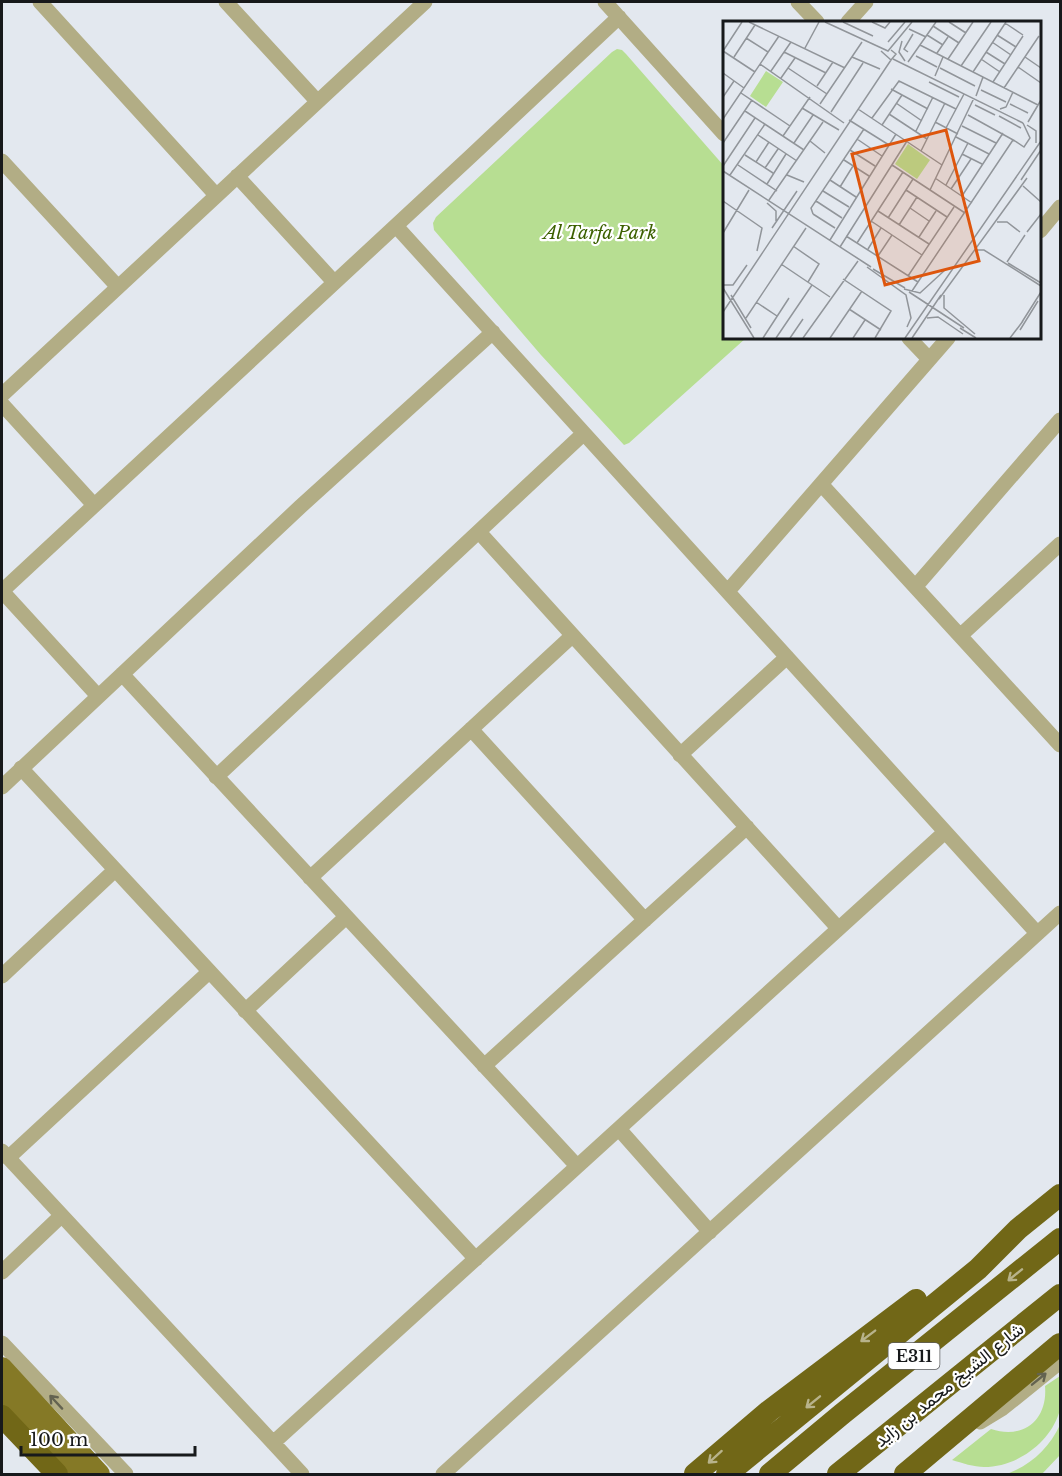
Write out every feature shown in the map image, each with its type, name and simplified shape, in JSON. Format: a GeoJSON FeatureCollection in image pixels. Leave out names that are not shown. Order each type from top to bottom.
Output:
{"type":"FeatureCollection","features":[{"type":"Feature","properties":{"kind":"highway"},"geometry":{"type":"LineString","coordinates":[[727,1474],[978,1269],[1018,1229],[1060,1195]]}},
{"type":"Feature","properties":{"kind":"highway"},"geometry":{"type":"LineString","coordinates":[[695,1474],[805,1383],[985,1248],[1018,1229]]}},
{"type":"Feature","properties":{"kind":"highway","name":"E311"},"geometry":{"type":"LineString","coordinates":[[770,1474],[1060,1239]]}},
{"type":"Feature","properties":{"kind":"highway","name":"شارع الشيخ محمد بن زايد"},"geometry":{"type":"LineString","coordinates":[[844,1471],[1060,1295]]}},
{"type":"Feature","properties":{"kind":"highway"},"geometry":{"type":"LineString","coordinates":[[904,1474],[1060,1344]]}},
{"type":"Feature","properties":{"kind":"highway"},"geometry":{"type":"LineString","coordinates":[[2,1416],[57,1474]]}},
{"type":"Feature","properties":{"kind":"main road"},"geometry":{"type":"LineString","coordinates":[[2,1367],[100,1474]]}},
{"type":"Feature","properties":{"kind":"main road"},"geometry":{"type":"LineString","coordinates":[[2,1393],[77,1474]]}},
{"type":"Feature","properties":{"kind":"street"},"geometry":{"type":"LineString","coordinates":[[40,2],[216,195]]}},
{"type":"Feature","properties":{"kind":"street"},"geometry":{"type":"LineString","coordinates":[[226,2],[317,102]]}},
{"type":"Feature","properties":{"kind":"street"},"geometry":{"type":"LineString","coordinates":[[605,2],[723,133]]}},
{"type":"Feature","properties":{"kind":"street"},"geometry":{"type":"LineString","coordinates":[[798,2],[816,21]]}},
{"type":"Feature","properties":{"kind":"street"},"geometry":{"type":"LineString","coordinates":[[849,21],[867,2]]}},
{"type":"Feature","properties":{"kind":"street"},"geometry":{"type":"LineString","coordinates":[[2,395],[419,4]]}},
{"type":"Feature","properties":{"kind":"street"},"geometry":{"type":"LineString","coordinates":[[98,696],[2,591],[619,17]]}},
{"type":"Feature","properties":{"kind":"street"},"geometry":{"type":"LineString","coordinates":[[2,161],[118,287]]}},
{"type":"Feature","properties":{"kind":"street"},"geometry":{"type":"LineString","coordinates":[[237,176],[334,282]]}},
{"type":"Feature","properties":{"kind":"street"},"geometry":{"type":"LineString","coordinates":[[1041,230],[1060,207]]}},
{"type":"Feature","properties":{"kind":"street"},"geometry":{"type":"LineString","coordinates":[[396,226],[1037,933]]}},
{"type":"Feature","properties":{"kind":"street"},"geometry":{"type":"LineString","coordinates":[[2,787],[300,507],[493,332]]}},
{"type":"Feature","properties":{"kind":"street"},"geometry":{"type":"LineString","coordinates":[[910,339],[929,359]]}},
{"type":"Feature","properties":{"kind":"street"},"geometry":{"type":"LineString","coordinates":[[728,591],[947,339]]}},
{"type":"Feature","properties":{"kind":"street"},"geometry":{"type":"LineString","coordinates":[[2,404],[94,505]]}},
{"type":"Feature","properties":{"kind":"street"},"geometry":{"type":"LineString","coordinates":[[916,586],[1060,420]]}},
{"type":"Feature","properties":{"kind":"street"},"geometry":{"type":"LineString","coordinates":[[216,777],[584,434]]}},
{"type":"Feature","properties":{"kind":"street"},"geometry":{"type":"LineString","coordinates":[[821,484],[1058,736]]}},
{"type":"Feature","properties":{"kind":"street"},"geometry":{"type":"LineString","coordinates":[[479,532],[838,928]]}},
{"type":"Feature","properties":{"kind":"street"},"geometry":{"type":"LineString","coordinates":[[961,635],[1060,544]]}},
{"type":"Feature","properties":{"kind":"street"},"geometry":{"type":"LineString","coordinates":[[310,878],[573,636]]}},
{"type":"Feature","properties":{"kind":"street"},"geometry":{"type":"LineString","coordinates":[[681,755],[787,657]]}},
{"type":"Feature","properties":{"kind":"street"},"geometry":{"type":"LineString","coordinates":[[122,674],[577,1166]]}},
{"type":"Feature","properties":{"kind":"street"},"geometry":{"type":"LineString","coordinates":[[471,729],[645,920]]}},
{"type":"Feature","properties":{"kind":"street"},"geometry":{"type":"LineString","coordinates":[[21,768],[476,1259]]}},
{"type":"Feature","properties":{"kind":"street"},"geometry":{"type":"LineString","coordinates":[[484,1066],[747,827]]}},
{"type":"Feature","properties":{"kind":"street"},"geometry":{"type":"LineString","coordinates":[[273,1443],[945,832]]}},
{"type":"Feature","properties":{"kind":"street"},"geometry":{"type":"LineString","coordinates":[[2,976],[115,870]]}},
{"type":"Feature","properties":{"kind":"street"},"geometry":{"type":"LineString","coordinates":[[443,1474],[1060,913]]}},
{"type":"Feature","properties":{"kind":"street"},"geometry":{"type":"LineString","coordinates":[[245,1011],[346,917]]}},
{"type":"Feature","properties":{"kind":"street"},"geometry":{"type":"LineString","coordinates":[[209,972],[5,1155],[302,1474]]}},
{"type":"Feature","properties":{"kind":"street"},"geometry":{"type":"LineString","coordinates":[[619,1129],[711,1232]]}},
{"type":"Feature","properties":{"kind":"street"},"geometry":{"type":"LineString","coordinates":[[2,1272],[60,1216]]}},
{"type":"Feature","properties":{"kind":"street"},"geometry":{"type":"LineString","coordinates":[[2,1342],[126,1474]]}},
{"type":"Feature","properties":{"kind":"street"},"geometry":{"type":"LineString","coordinates":[[955,1432],[992,1415],[1060,1362]]}},
{"type":"Feature","properties":{"kind":"green space","name":"Al Tarfa Park"},"geometry":{"type":"Polygon","coordinates":[[[617,49],[626,54],[723,165],[723,339],[745,339],[624,445],[541,355],[434,230],[433,223],[436,217],[617,49]]]}},
{"type":"Feature","properties":{"kind":"green space"},"geometry":{"type":"Polygon","coordinates":[[[1060,1376],[1059,1413],[1048,1435],[1030,1452],[996,1466],[976,1466],[952,1460],[991,1429],[1013,1432],[1031,1424],[1042,1409],[1045,1386],[1060,1376]]]}},
{"type":"Feature","properties":{"kind":"green space"},"geometry":{"type":"Polygon","coordinates":[[[1060,1425],[1060,1455],[1042,1474],[1007,1474],[1024,1466],[1038,1455],[1060,1425]]]}}]}
